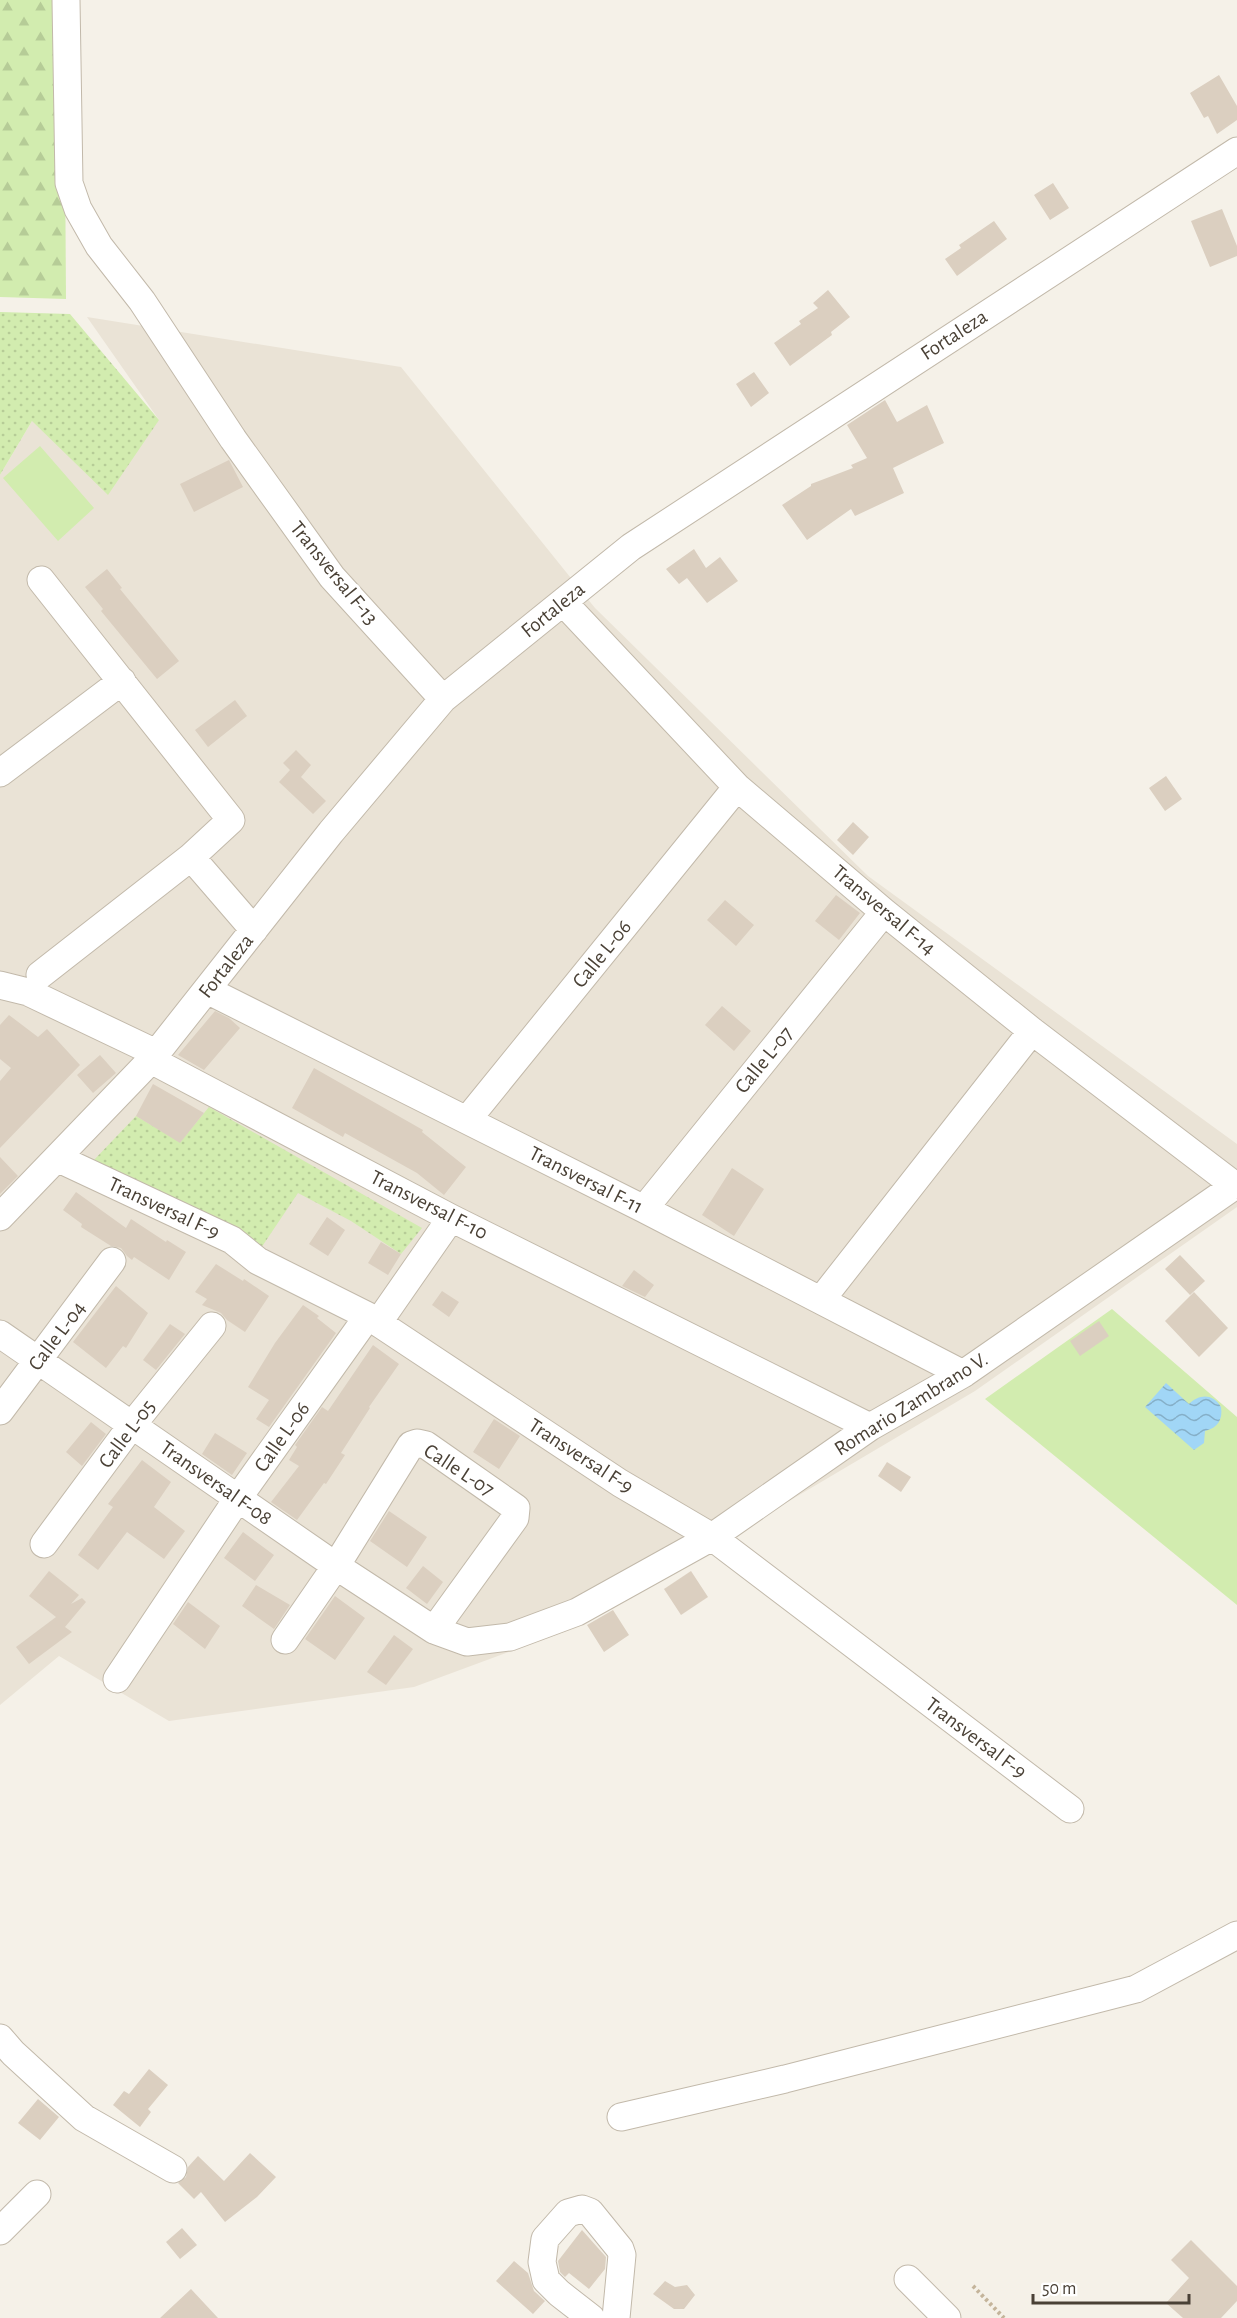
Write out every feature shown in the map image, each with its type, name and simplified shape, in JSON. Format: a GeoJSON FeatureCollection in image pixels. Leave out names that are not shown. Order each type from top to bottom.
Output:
{"type":"FeatureCollection","features":[{"type":"Feature","properties":{"kind":"street","name":"Transversal F-13"},"geometry":{"type":"LineString","coordinates":[[66,0],[69,183],[78,209],[99,246],[142,302],[233,439],[332,577],[443,699]]}},
{"type":"Feature","properties":{"kind":"street","name":"Fortaleza"},"geometry":{"type":"LineString","coordinates":[[0,1217],[154,1057],[331,832],[443,699],[631,547],[1237,152]]}},
{"type":"Feature","properties":{"kind":"street"},"geometry":{"type":"LineString","coordinates":[[40,975],[191,857],[231,820],[41,580]]}},
{"type":"Feature","properties":{"kind":"street","name":"Transversal F-14"},"geometry":{"type":"LineString","coordinates":[[563,602],[737,787],[884,912],[1032,1031],[1236,1184]]}},
{"type":"Feature","properties":{"kind":"street"},"geometry":{"type":"LineString","coordinates":[[0,772],[122,681]]}},
{"type":"Feature","properties":{"kind":"street","name":"Calle L-06"},"geometry":{"type":"LineString","coordinates":[[467,1120],[737,787]]}},
{"type":"Feature","properties":{"kind":"street"},"geometry":{"type":"LineString","coordinates":[[191,857],[254,930]]}},
{"type":"Feature","properties":{"kind":"street","name":"Calle L-07"},"geometry":{"type":"LineString","coordinates":[[644,1209],[884,912]]}},
{"type":"Feature","properties":{"kind":"street","name":"Transversal F-10"},"geometry":{"type":"LineString","coordinates":[[0,986],[28,992],[154,1057],[451,1218],[870,1427]]}},
{"type":"Feature","properties":{"kind":"street","name":"Transversal F-11"},"geometry":{"type":"LineString","coordinates":[[207,990],[644,1209],[963,1374]]}},
{"type":"Feature","properties":{"kind":"street"},"geometry":{"type":"LineString","coordinates":[[821,1300],[1032,1031]]}},
{"type":"Feature","properties":{"kind":"street","name":"Transversal F-9"},"geometry":{"type":"LineString","coordinates":[[57,1158],[232,1240],[258,1261],[373,1320],[620,1483],[712,1537],[1070,1809]]}},
{"type":"Feature","properties":{"kind":"street","name":"Romario Zambrano V."},"geometry":{"type":"LineString","coordinates":[[434,1630],[466,1642],[510,1637],[577,1612],[712,1537],[870,1427],[963,1374],[1236,1184]]}},
{"type":"Feature","properties":{"kind":"street","name":"Calle L-06"},"geometry":{"type":"LineString","coordinates":[[117,1678],[238,1498],[451,1218]]}},
{"type":"Feature","properties":{"kind":"street","name":"Calle L-04"},"geometry":{"type":"LineString","coordinates":[[0,1411],[112,1261]]}},
{"type":"Feature","properties":{"kind":"street","name":"Calle L-05"},"geometry":{"type":"LineString","coordinates":[[44,1544],[132,1425],[212,1326]]}},
{"type":"Feature","properties":{"kind":"street","name":"Transversal F-08"},"geometry":{"type":"LineString","coordinates":[[0,1334],[336,1566],[434,1630]]}},
{"type":"Feature","properties":{"kind":"street","name":"Calle L-07"},"geometry":{"type":"LineString","coordinates":[[285,1640],[336,1566],[411,1445],[417,1443],[426,1445],[516,1508],[515,1518],[434,1630]]}},
{"type":"Feature","properties":{"kind":"street"},"geometry":{"type":"LineString","coordinates":[[621,2117],[785,2079],[1136,1989],[1237,1935]]}},
{"type":"Feature","properties":{"kind":"street"},"geometry":{"type":"LineString","coordinates":[[0,2038],[13,2053],[84,2118],[173,2169]]}},
{"type":"Feature","properties":{"kind":"street"},"geometry":{"type":"LineString","coordinates":[[0,2231],[37,2194]]}},
{"type":"Feature","properties":{"kind":"street"},"geometry":{"type":"LineString","coordinates":[[591,2318],[546,2280],[542,2262],[545,2239],[568,2213],[575,2210],[590,2212],[620,2249],[622,2255],[616,2318]]}},
{"type":"Feature","properties":{"kind":"street"},"geometry":{"type":"LineString","coordinates":[[908,2279],[947,2318]]}},
{"type":"Feature","properties":{"kind":"path"},"geometry":{"type":"LineString","coordinates":[[973,2286],[1004,2318]]}},
{"type":"Feature","properties":{"kind":"shaded area"},"geometry":{"type":"Polygon","coordinates":[[[87,317],[401,367],[595,608],[868,876],[1237,1144],[1237,1207],[975,1391],[574,1628],[414,1687],[169,1721],[59,1656],[0,1705],[0,475],[32,421],[159,420],[87,317]]]}},
{"type":"Feature","properties":{"kind":"green space"},"geometry":{"type":"Polygon","coordinates":[[[0,0],[64,0],[66,299],[0,297],[0,0]]]}},
{"type":"Feature","properties":{"kind":"green space"},"geometry":{"type":"Polygon","coordinates":[[[0,312],[70,314],[159,420],[108,495],[32,421],[0,475],[0,312]]]}},
{"type":"Feature","properties":{"kind":"green space"},"geometry":{"type":"Polygon","coordinates":[[[40,446],[94,508],[58,541],[3,478],[40,446]]]}},
{"type":"Feature","properties":{"kind":"green space"},"geometry":{"type":"Polygon","coordinates":[[[209,1107],[422,1228],[401,1254],[351,1221],[298,1193],[261,1248],[93,1161],[136,1116],[180,1142],[209,1107]]]}},
{"type":"Feature","properties":{"kind":"green space"},"geometry":{"type":"Polygon","coordinates":[[[1112,1309],[1237,1417],[1237,1605],[985,1399],[1112,1309]]]}},
{"type":"Feature","properties":{"kind":"water"},"geometry":{"type":"Polygon","coordinates":[[[1166,1383],[1189,1404],[1197,1398],[1206,1396],[1214,1399],[1221,1407],[1219,1422],[1213,1428],[1205,1431],[1204,1443],[1194,1450],[1145,1407],[1166,1383]]]}},
{"type":"Feature","properties":{"kind":"building"},"geometry":{"type":"Polygon","coordinates":[[[1219,75],[1237,106],[1237,120],[1217,134],[1208,116],[1204,118],[1190,93],[1219,75]]]}},
{"type":"Feature","properties":{"kind":"building"},"geometry":{"type":"Polygon","coordinates":[[[1053,183],[1069,208],[1050,220],[1034,195],[1053,183]]]}},
{"type":"Feature","properties":{"kind":"building"},"geometry":{"type":"Polygon","coordinates":[[[1222,209],[1237,246],[1237,256],[1210,267],[1191,221],[1222,209]]]}},
{"type":"Feature","properties":{"kind":"building"},"geometry":{"type":"Polygon","coordinates":[[[994,221],[1007,239],[957,276],[945,259],[961,248],[959,245],[994,221]]]}},
{"type":"Feature","properties":{"kind":"building"},"geometry":{"type":"Polygon","coordinates":[[[828,290],[850,317],[831,332],[832,335],[790,366],[774,343],[801,324],[799,321],[818,308],[813,303],[828,290]]]}},
{"type":"Feature","properties":{"kind":"building"},"geometry":{"type":"Polygon","coordinates":[[[754,372],[769,393],[751,407],[736,384],[754,372]]]}},
{"type":"Feature","properties":{"kind":"building"},"geometry":{"type":"Polygon","coordinates":[[[885,400],[897,422],[927,405],[944,443],[893,468],[904,493],[855,516],[851,509],[807,540],[782,505],[811,484],[853,468],[851,465],[867,458],[847,425],[885,400]]]}},
{"type":"Feature","properties":{"kind":"building"},"geometry":{"type":"Polygon","coordinates":[[[229,460],[243,487],[194,512],[180,484],[229,460]]]}},
{"type":"Feature","properties":{"kind":"building"},"geometry":{"type":"Polygon","coordinates":[[[694,549],[706,568],[720,557],[738,581],[707,603],[687,578],[679,584],[666,569],[694,549]]]}},
{"type":"Feature","properties":{"kind":"building"},"geometry":{"type":"Polygon","coordinates":[[[107,569],[122,588],[120,589],[179,661],[157,679],[101,611],[103,609],[85,587],[107,569]]]}},
{"type":"Feature","properties":{"kind":"building"},"geometry":{"type":"Polygon","coordinates":[[[235,700],[247,716],[208,747],[195,730],[235,700]]]}},
{"type":"Feature","properties":{"kind":"building"},"geometry":{"type":"Polygon","coordinates":[[[296,750],[311,765],[301,777],[326,801],[313,814],[279,782],[290,770],[283,763],[296,750]]]}},
{"type":"Feature","properties":{"kind":"building"},"geometry":{"type":"Polygon","coordinates":[[[1166,776],[1182,799],[1165,811],[1149,788],[1166,776]]]}},
{"type":"Feature","properties":{"kind":"building"},"geometry":{"type":"Polygon","coordinates":[[[853,822],[869,837],[853,855],[837,840],[853,822]]]}},
{"type":"Feature","properties":{"kind":"building"},"geometry":{"type":"Polygon","coordinates":[[[836,895],[860,913],[839,940],[815,921],[836,895]]]}},
{"type":"Feature","properties":{"kind":"building"},"geometry":{"type":"Polygon","coordinates":[[[725,900],[754,925],[736,946],[707,920],[725,900]]]}},
{"type":"Feature","properties":{"kind":"building"},"geometry":{"type":"Polygon","coordinates":[[[722,1006],[751,1031],[734,1051],[705,1025],[722,1006]]]}},
{"type":"Feature","properties":{"kind":"building"},"geometry":{"type":"Polygon","coordinates":[[[215,1011],[229,1018],[240,1028],[204,1070],[178,1055],[215,1011]]]}},
{"type":"Feature","properties":{"kind":"building"},"geometry":{"type":"Polygon","coordinates":[[[9,1015],[38,1037],[47,1029],[80,1065],[0,1148],[0,1081],[11,1068],[0,1059],[0,1025],[9,1015]]]}},
{"type":"Feature","properties":{"kind":"building"},"geometry":{"type":"Polygon","coordinates":[[[100,1055],[116,1073],[93,1093],[77,1075],[100,1055]]]}},
{"type":"Feature","properties":{"kind":"building"},"geometry":{"type":"Polygon","coordinates":[[[314,1068],[423,1130],[422,1132],[466,1167],[444,1195],[417,1173],[345,1133],[343,1137],[292,1108],[314,1068]]]}},
{"type":"Feature","properties":{"kind":"building"},"geometry":{"type":"Polygon","coordinates":[[[153,1084],[204,1113],[180,1143],[136,1116],[153,1084]]]}},
{"type":"Feature","properties":{"kind":"building"},"geometry":{"type":"Polygon","coordinates":[[[0,1157],[18,1176],[0,1194],[0,1157]]]}},
{"type":"Feature","properties":{"kind":"building"},"geometry":{"type":"Polygon","coordinates":[[[732,1168],[764,1189],[734,1236],[702,1215],[732,1168]]]}},
{"type":"Feature","properties":{"kind":"building"},"geometry":{"type":"Polygon","coordinates":[[[76,1192],[126,1228],[131,1219],[186,1252],[169,1280],[134,1257],[132,1260],[121,1248],[111,1246],[81,1227],[82,1224],[63,1210],[76,1192]]]}},
{"type":"Feature","properties":{"kind":"building"},"geometry":{"type":"Polygon","coordinates":[[[327,1217],[345,1230],[328,1256],[309,1244],[327,1217]]]}},
{"type":"Feature","properties":{"kind":"building"},"geometry":{"type":"Polygon","coordinates":[[[381,1242],[401,1254],[388,1275],[368,1263],[381,1242]]]}},
{"type":"Feature","properties":{"kind":"building"},"geometry":{"type":"Polygon","coordinates":[[[1180,1255],[1205,1281],[1190,1295],[1165,1269],[1180,1255]]]}},
{"type":"Feature","properties":{"kind":"building"},"geometry":{"type":"Polygon","coordinates":[[[216,1264],[269,1296],[245,1332],[221,1313],[202,1305],[207,1299],[195,1292],[216,1264]]]}},
{"type":"Feature","properties":{"kind":"building"},"geometry":{"type":"Polygon","coordinates":[[[634,1270],[654,1285],[645,1297],[622,1286],[634,1270]]]}},
{"type":"Feature","properties":{"kind":"building"},"geometry":{"type":"Polygon","coordinates":[[[116,1286],[148,1313],[126,1348],[123,1346],[106,1368],[73,1342],[116,1286]]]}},
{"type":"Feature","properties":{"kind":"building"},"geometry":{"type":"Polygon","coordinates":[[[442,1291],[459,1302],[449,1317],[432,1305],[442,1291]]]}},
{"type":"Feature","properties":{"kind":"building"},"geometry":{"type":"Polygon","coordinates":[[[1194,1292],[1228,1328],[1199,1357],[1165,1321],[1194,1292]]]}},
{"type":"Feature","properties":{"kind":"building"},"geometry":{"type":"Polygon","coordinates":[[[303,1305],[319,1316],[317,1318],[336,1333],[269,1427],[256,1419],[269,1400],[248,1387],[275,1343],[303,1305]]]}},
{"type":"Feature","properties":{"kind":"building"},"geometry":{"type":"Polygon","coordinates":[[[1099,1321],[1109,1336],[1080,1356],[1070,1341],[1099,1321]]]}},
{"type":"Feature","properties":{"kind":"building"},"geometry":{"type":"Polygon","coordinates":[[[170,1324],[185,1334],[156,1370],[143,1360],[170,1324]]]}},
{"type":"Feature","properties":{"kind":"building"},"geometry":{"type":"Polygon","coordinates":[[[373,1345],[399,1364],[341,1453],[345,1455],[326,1484],[324,1483],[297,1520],[271,1502],[299,1466],[289,1460],[297,1447],[295,1445],[322,1407],[328,1411],[373,1345]]]}},
{"type":"Feature","properties":{"kind":"building"},"geometry":{"type":"Polygon","coordinates":[[[494,1419],[520,1436],[499,1469],[473,1452],[494,1419]]]}},
{"type":"Feature","properties":{"kind":"building"},"geometry":{"type":"Polygon","coordinates":[[[91,1422],[106,1434],[82,1466],[66,1452],[91,1422]]]}},
{"type":"Feature","properties":{"kind":"building"},"geometry":{"type":"Polygon","coordinates":[[[215,1433],[247,1453],[232,1475],[202,1454],[215,1433]]]}},
{"type":"Feature","properties":{"kind":"building"},"geometry":{"type":"Polygon","coordinates":[[[142,1460],[171,1482],[154,1507],[185,1531],[164,1559],[127,1532],[98,1570],[78,1555],[113,1507],[108,1504],[142,1460]]]}},
{"type":"Feature","properties":{"kind":"building"},"geometry":{"type":"Polygon","coordinates":[[[887,1462],[911,1477],[901,1492],[878,1476],[887,1462]]]}},
{"type":"Feature","properties":{"kind":"building"},"geometry":{"type":"Polygon","coordinates":[[[389,1511],[427,1537],[407,1567],[370,1541],[389,1511]]]}},
{"type":"Feature","properties":{"kind":"building"},"geometry":{"type":"Polygon","coordinates":[[[243,1532],[274,1555],[255,1581],[224,1558],[243,1532]]]}},
{"type":"Feature","properties":{"kind":"building"},"geometry":{"type":"Polygon","coordinates":[[[423,1566],[443,1582],[427,1604],[406,1588],[423,1566]]]}},
{"type":"Feature","properties":{"kind":"building"},"geometry":{"type":"Polygon","coordinates":[[[49,1571],[79,1595],[71,1604],[82,1598],[86,1602],[65,1627],[72,1632],[29,1664],[16,1647],[56,1617],[29,1596],[49,1571]]]}},
{"type":"Feature","properties":{"kind":"building"},"geometry":{"type":"Polygon","coordinates":[[[691,1571],[708,1597],[681,1615],[664,1589],[691,1571]]]}},
{"type":"Feature","properties":{"kind":"building"},"geometry":{"type":"Polygon","coordinates":[[[256,1585],[290,1605],[274,1629],[242,1606],[256,1585]]]}},
{"type":"Feature","properties":{"kind":"building"},"geometry":{"type":"Polygon","coordinates":[[[335,1596],[365,1618],[335,1660],[305,1639],[335,1596]]]}},
{"type":"Feature","properties":{"kind":"building"},"geometry":{"type":"Polygon","coordinates":[[[188,1602],[220,1626],[205,1649],[173,1624],[188,1602]]]}},
{"type":"Feature","properties":{"kind":"building"},"geometry":{"type":"Polygon","coordinates":[[[613,1610],[629,1635],[604,1652],[587,1625],[613,1610]]]}},
{"type":"Feature","properties":{"kind":"building"},"geometry":{"type":"Polygon","coordinates":[[[394,1635],[413,1649],[386,1685],[367,1672],[394,1635]]]}},
{"type":"Feature","properties":{"kind":"building"},"geometry":{"type":"Polygon","coordinates":[[[149,2069],[168,2085],[148,2109],[151,2112],[140,2127],[113,2105],[124,2091],[129,2094],[149,2069]]]}},
{"type":"Feature","properties":{"kind":"building"},"geometry":{"type":"Polygon","coordinates":[[[38,2099],[59,2117],[40,2140],[18,2123],[38,2099]]]}},
{"type":"Feature","properties":{"kind":"building"},"geometry":{"type":"Polygon","coordinates":[[[250,2153],[276,2177],[257,2197],[225,2222],[201,2192],[194,2199],[178,2183],[186,2177],[188,2167],[198,2156],[224,2181],[250,2153]]]}},
{"type":"Feature","properties":{"kind":"building"},"geometry":{"type":"Polygon","coordinates":[[[182,2228],[197,2245],[180,2259],[166,2242],[182,2228]]]}},
{"type":"Feature","properties":{"kind":"building"},"geometry":{"type":"Polygon","coordinates":[[[582,2230],[606,2257],[605,2269],[589,2289],[569,2273],[565,2277],[560,2272],[558,2261],[582,2230]]]}},
{"type":"Feature","properties":{"kind":"building"},"geometry":{"type":"Polygon","coordinates":[[[1191,2240],[1237,2286],[1237,2301],[1221,2318],[1183,2318],[1166,2303],[1189,2278],[1171,2260],[1191,2240]]]}},
{"type":"Feature","properties":{"kind":"building"},"geometry":{"type":"Polygon","coordinates":[[[514,2261],[528,2273],[534,2291],[545,2301],[533,2314],[496,2281],[514,2261]]]}},
{"type":"Feature","properties":{"kind":"building"},"geometry":{"type":"Polygon","coordinates":[[[665,2281],[675,2287],[687,2285],[695,2295],[684,2309],[674,2309],[653,2294],[665,2281]]]}},
{"type":"Feature","properties":{"kind":"building"},"geometry":{"type":"Polygon","coordinates":[[[191,2289],[218,2318],[160,2318],[191,2289]]]}}]}
